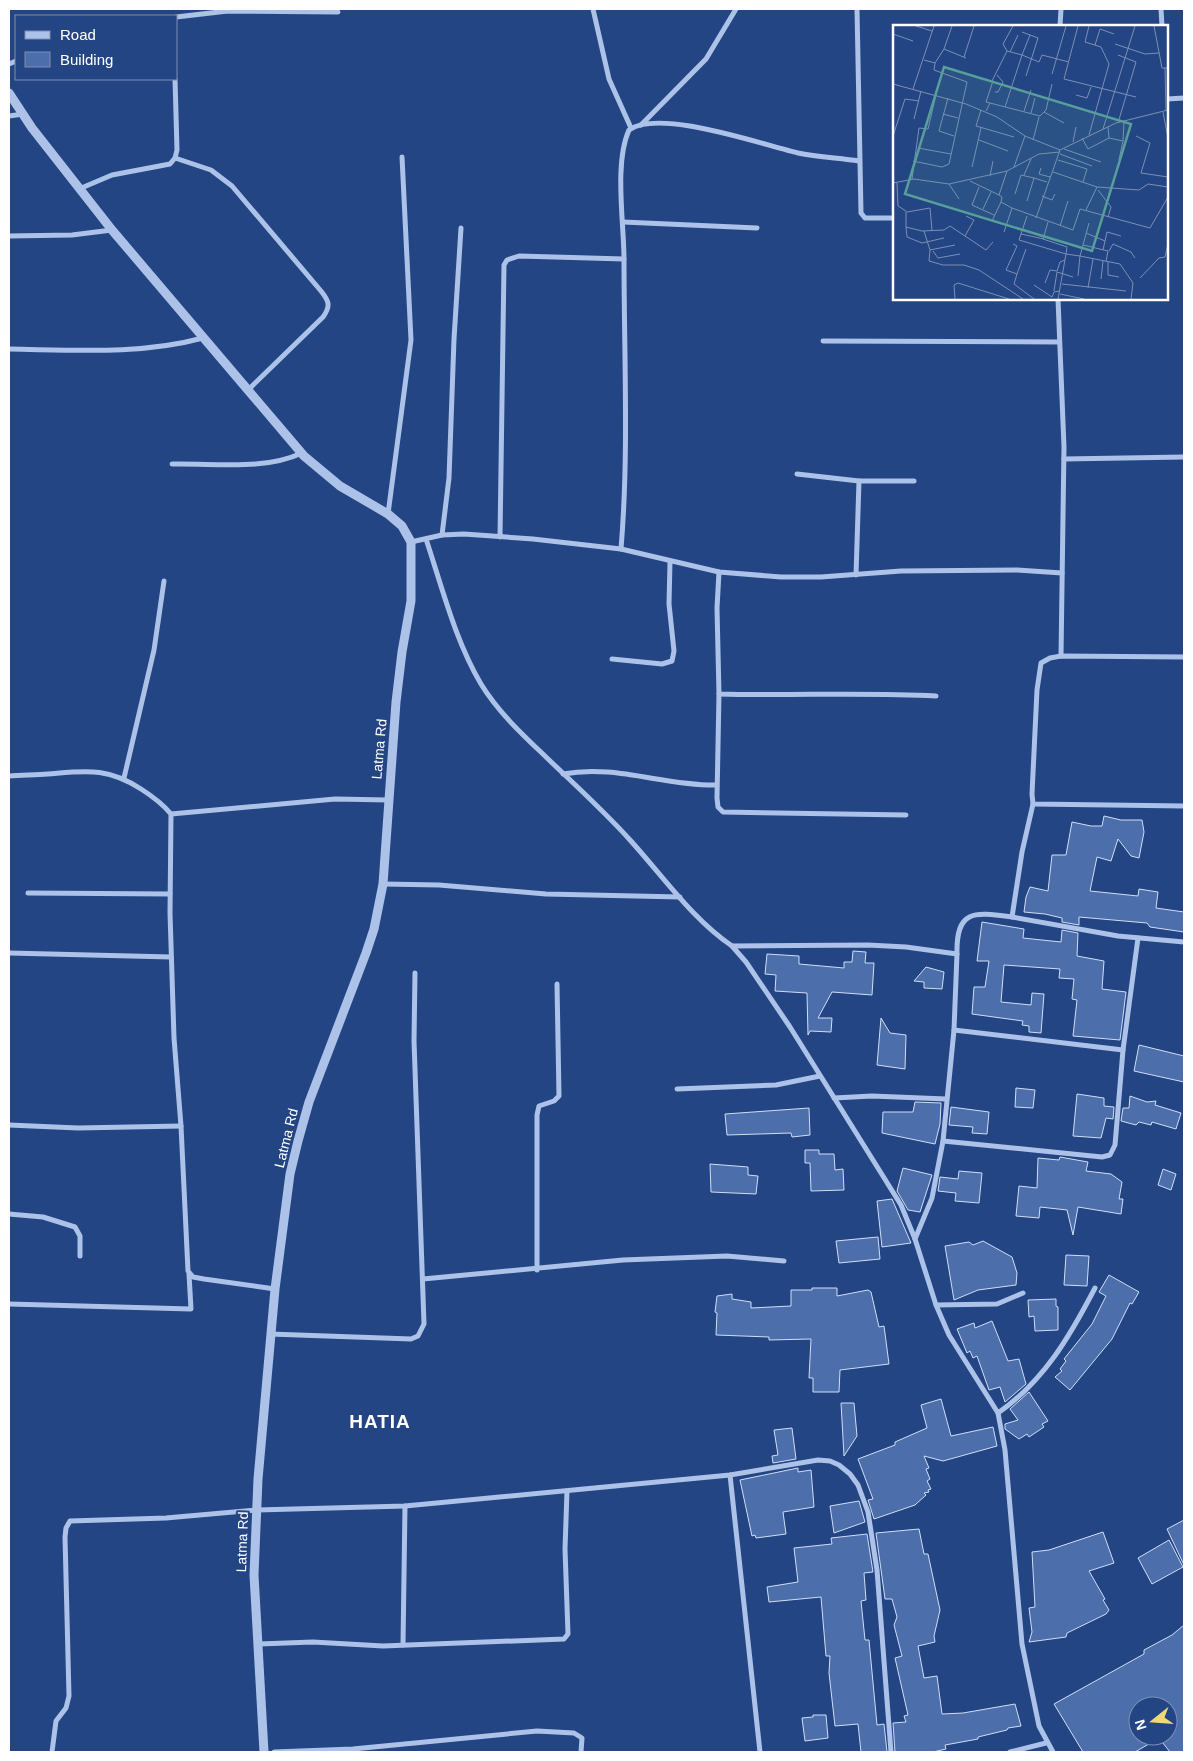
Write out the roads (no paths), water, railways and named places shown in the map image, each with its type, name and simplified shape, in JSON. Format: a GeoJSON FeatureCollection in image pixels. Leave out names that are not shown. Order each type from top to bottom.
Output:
{"type":"FeatureCollection","features":[{"type":"Feature","properties":{"kind":"street"},"geometry":{"type":"LineString","coordinates":[[593,9],[609,79],[632,128]]}},
{"type":"Feature","properties":{"kind":"street"},"geometry":{"type":"LineString","coordinates":[[641,126],[706,59],[736,9]]}},
{"type":"Feature","properties":{"kind":"street"},"geometry":{"type":"LineString","coordinates":[[857,9],[859,161],[862,216],[893,218]]}},
{"type":"Feature","properties":{"kind":"street"},"geometry":{"type":"LineString","coordinates":[[1060,25],[1061,9]]}},
{"type":"Feature","properties":{"kind":"street"},"geometry":{"type":"LineString","coordinates":[[1161,9],[1162,25]]}},
{"type":"Feature","properties":{"kind":"street"},"geometry":{"type":"LineString","coordinates":[[178,17],[228,11],[263,13],[338,12]]}},
{"type":"Feature","properties":{"kind":"street"},"geometry":{"type":"LineString","coordinates":[[79,189],[112,175],[170,164],[175,158],[177,116],[175,80]]}},
{"type":"Feature","properties":{"kind":"street"},"geometry":{"type":"LineString","coordinates":[[9,93],[22,114],[112,230],[302,453],[340,486],[388,514],[402,526],[411,542],[442,535],[500,536],[620,549],[719,572],[781,577],[856,575],[901,571],[1018,570],[1062,573]]}},
{"type":"Feature","properties":{"kind":"street"},"geometry":{"type":"LineString","coordinates":[[1168,99],[1184,98]]}},
{"type":"Feature","properties":{"kind":"street"},"geometry":{"type":"LineString","coordinates":[[9,116],[22,114]]}},
{"type":"Feature","properties":{"kind":"street"},"geometry":{"type":"LineString","coordinates":[[620,549],[625,484],[624,222],[621,177],[627,134],[632,128],[641,126],[708,128],[799,153],[859,161]]}},
{"type":"Feature","properties":{"kind":"street"},"geometry":{"type":"LineString","coordinates":[[388,514],[411,340],[402,157]]}},
{"type":"Feature","properties":{"kind":"street"},"geometry":{"type":"LineString","coordinates":[[175,158],[211,170],[232,186],[321,291],[329,304],[328,311],[323,317],[249,389]]}},
{"type":"Feature","properties":{"kind":"street"},"geometry":{"type":"LineString","coordinates":[[624,222],[757,228]]}},
{"type":"Feature","properties":{"kind":"street"},"geometry":{"type":"LineString","coordinates":[[442,535],[449,478],[461,228]]}},
{"type":"Feature","properties":{"kind":"street"},"geometry":{"type":"LineString","coordinates":[[9,236],[72,235],[112,230]]}},
{"type":"Feature","properties":{"kind":"street"},"geometry":{"type":"LineString","coordinates":[[500,536],[504,265],[506,260],[519,256],[624,259]]}},
{"type":"Feature","properties":{"kind":"street"},"geometry":{"type":"LineString","coordinates":[[1058,300],[1058,342],[1064,459],[1061,656]]}},
{"type":"Feature","properties":{"kind":"street"},"geometry":{"type":"LineString","coordinates":[[9,349],[119,351],[173,346],[203,338]]}},
{"type":"Feature","properties":{"kind":"street"},"geometry":{"type":"LineString","coordinates":[[823,341],[1058,342]]}},
{"type":"Feature","properties":{"kind":"street"},"geometry":{"type":"LineString","coordinates":[[172,464],[265,464],[286,460],[302,453]]}},
{"type":"Feature","properties":{"kind":"street"},"geometry":{"type":"LineString","coordinates":[[1064,459],[1184,457]]}},
{"type":"Feature","properties":{"kind":"street"},"geometry":{"type":"LineString","coordinates":[[797,474],[859,481],[914,481]]}},
{"type":"Feature","properties":{"kind":"street"},"geometry":{"type":"LineString","coordinates":[[856,575],[859,481]]}},
{"type":"Feature","properties":{"kind":"street"},"geometry":{"type":"LineString","coordinates":[[426,539],[454,621],[481,684],[520,733],[630,840],[680,897],[722,940],[732,946],[746,962],[901,1205],[915,1239],[936,1305],[961,1356],[998,1413],[1004,1450],[1022,1644],[1030,1688],[1046,1743],[1053,1752]]}},
{"type":"Feature","properties":{"kind":"street","name":"Latma Rd"},"geometry":{"type":"LineString","coordinates":[[264,1752],[254,1575],[257,1510],[274,1288],[290,1174],[298,1141],[309,1102],[369,945],[382,884],[402,652],[410,602],[411,542]]}},
{"type":"Feature","properties":{"kind":"street"},"geometry":{"type":"LineString","coordinates":[[612,658],[651,664],[666,664],[672,661],[674,651],[669,604],[670,562]]}},
{"type":"Feature","properties":{"kind":"street"},"geometry":{"type":"LineString","coordinates":[[719,572],[717,608],[719,694],[716,784],[718,807],[723,812],[731,814],[792,812],[906,815]]}},
{"type":"Feature","properties":{"kind":"street"},"geometry":{"type":"LineString","coordinates":[[124,778],[154,650],[164,581]]}},
{"type":"Feature","properties":{"kind":"street"},"geometry":{"type":"LineString","coordinates":[[1012,917],[1022,852],[1033,804],[1039,669],[1044,660],[1061,656],[1184,657]]}},
{"type":"Feature","properties":{"kind":"street"},"geometry":{"type":"LineString","coordinates":[[719,694],[936,696]]}},
{"type":"Feature","properties":{"kind":"street"},"geometry":{"type":"LineString","coordinates":[[563,774],[588,770],[606,771],[660,780],[716,784]]}},
{"type":"Feature","properties":{"kind":"street"},"geometry":{"type":"LineString","coordinates":[[9,776],[88,771],[103,772],[124,778],[161,802],[171,814],[171,956],[176,1087],[181,1126],[185,1247],[190,1274],[191,1310],[9,1304]]}},
{"type":"Feature","properties":{"kind":"street"},"geometry":{"type":"LineString","coordinates":[[171,814],[343,799],[388,800]]}},
{"type":"Feature","properties":{"kind":"street"},"geometry":{"type":"LineString","coordinates":[[1033,804],[1184,806]]}},
{"type":"Feature","properties":{"kind":"street"},"geometry":{"type":"LineString","coordinates":[[382,884],[439,885],[546,894],[680,897]]}},
{"type":"Feature","properties":{"kind":"street"},"geometry":{"type":"LineString","coordinates":[[28,893],[170,894]]}},
{"type":"Feature","properties":{"kind":"street"},"geometry":{"type":"LineString","coordinates":[[915,1239],[932,1198],[943,1141],[954,1030],[958,928],[967,918],[981,914],[1012,917],[1138,938],[1184,942]]}},
{"type":"Feature","properties":{"kind":"street"},"geometry":{"type":"LineString","coordinates":[[943,1141],[1096,1156],[1110,1155],[1115,1145],[1123,1050],[1138,938]]}},
{"type":"Feature","properties":{"kind":"street"},"geometry":{"type":"LineString","coordinates":[[732,946],[868,945],[906,947],[957,954]]}},
{"type":"Feature","properties":{"kind":"street"},"geometry":{"type":"LineString","coordinates":[[9,953],[171,956]]}},
{"type":"Feature","properties":{"kind":"street"},"geometry":{"type":"LineString","coordinates":[[270,1334],[412,1339],[418,1336],[424,1324],[414,1041],[415,974]]}},
{"type":"Feature","properties":{"kind":"street"},"geometry":{"type":"LineString","coordinates":[[538,1270],[537,1124],[539,1106],[554,1101],[559,1096],[557,984]]}},
{"type":"Feature","properties":{"kind":"street"},"geometry":{"type":"LineString","coordinates":[[954,1030],[1123,1050]]}},
{"type":"Feature","properties":{"kind":"street"},"geometry":{"type":"LineString","coordinates":[[677,1089],[776,1085],[820,1076]]}},
{"type":"Feature","properties":{"kind":"street"},"geometry":{"type":"LineString","coordinates":[[834,1098],[872,1096],[946,1099]]}},
{"type":"Feature","properties":{"kind":"street"},"geometry":{"type":"LineString","coordinates":[[9,1125],[78,1128],[181,1126]]}},
{"type":"Feature","properties":{"kind":"street"},"geometry":{"type":"LineString","coordinates":[[9,1214],[44,1218],[75,1227],[80,1236],[80,1256]]}},
{"type":"Feature","properties":{"kind":"street"},"geometry":{"type":"LineString","coordinates":[[423,1279],[474,1273],[538,1270],[591,1262],[728,1256],[784,1261]]}},
{"type":"Feature","properties":{"kind":"street"},"geometry":{"type":"LineString","coordinates":[[190,1274],[204,1279],[274,1288]]}},
{"type":"Feature","properties":{"kind":"street"},"geometry":{"type":"LineString","coordinates":[[998,1413],[1020,1398],[1060,1351],[1095,1288]]}},
{"type":"Feature","properties":{"kind":"street"},"geometry":{"type":"LineString","coordinates":[[936,1305],[997,1304],[1023,1293]]}},
{"type":"Feature","properties":{"kind":"street"},"geometry":{"type":"LineString","coordinates":[[52,1752],[56,1721],[66,1708],[69,1696],[65,1537],[67,1524],[74,1520],[166,1518],[257,1510],[405,1506],[730,1475],[818,1460],[839,1465],[858,1485],[868,1512],[877,1570],[891,1752]]}},
{"type":"Feature","properties":{"kind":"street"},"geometry":{"type":"LineString","coordinates":[[730,1475],[760,1752]]}},
{"type":"Feature","properties":{"kind":"street"},"geometry":{"type":"LineString","coordinates":[[259,1644],[313,1642],[403,1645],[561,1640],[566,1638],[567,1491]]}},
{"type":"Feature","properties":{"kind":"street"},"geometry":{"type":"LineString","coordinates":[[403,1645],[405,1506]]}},
{"type":"Feature","properties":{"kind":"street"},"geometry":{"type":"LineString","coordinates":[[274,1752],[353,1749],[537,1731],[574,1733],[582,1738],[581,1752]]}},
{"type":"Feature","properties":{"kind":"street"},"geometry":{"type":"LineString","coordinates":[[1010,1752],[1046,1743]]}},
{"type":"Feature","properties":{"kind":"district","name":"HATIA"},"geometry":{"type":"Point","coordinates":[380,1421]}}]}
